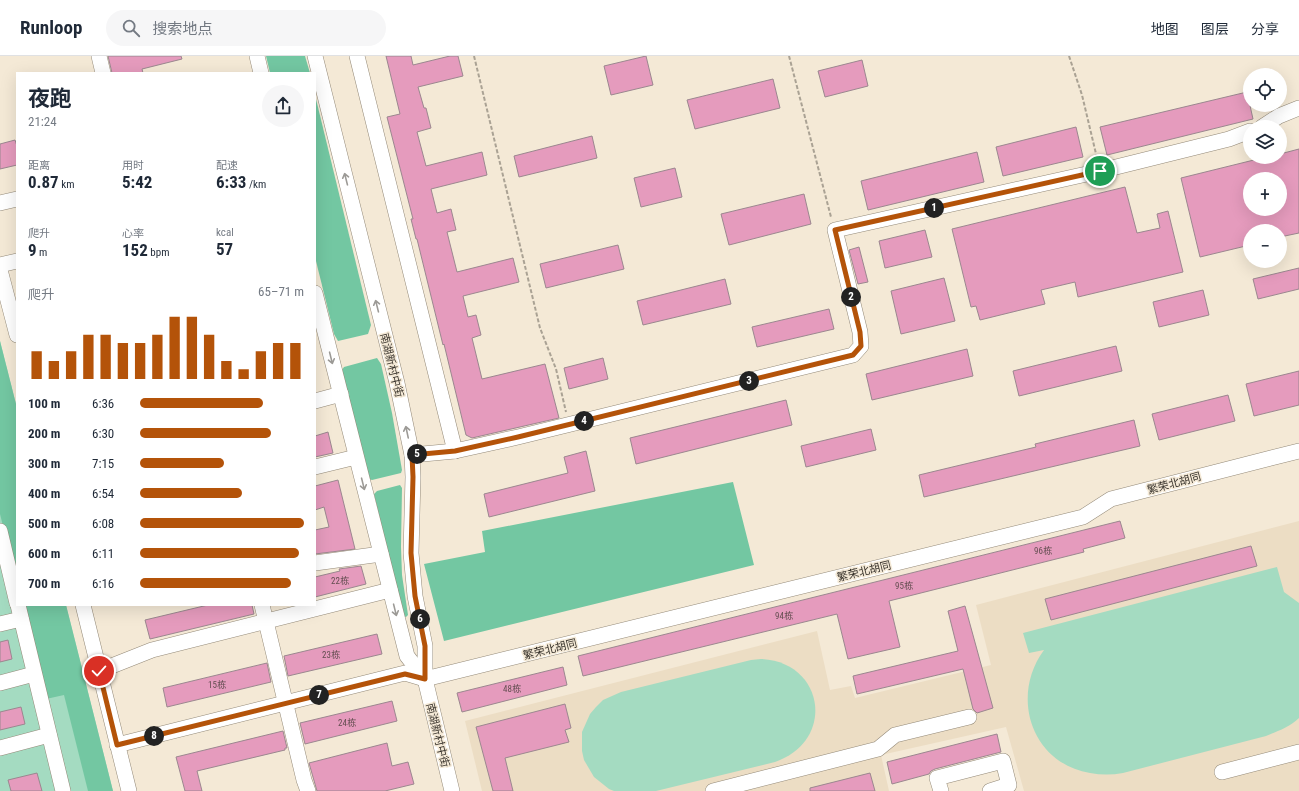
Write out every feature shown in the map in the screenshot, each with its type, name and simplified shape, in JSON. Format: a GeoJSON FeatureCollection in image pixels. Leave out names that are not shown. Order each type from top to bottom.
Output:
{"type":"FeatureCollection","features":[{"type":"Feature","properties":{"kind":"street"},"geometry":{"type":"LineString","coordinates":[[98,56],[103,72]]}},
{"type":"Feature","properties":{"kind":"street"},"geometry":{"type":"LineString","coordinates":[[257,56],[261,72]]}},
{"type":"Feature","properties":{"kind":"street","name":"南湖新村中街"},"geometry":{"type":"LineString","coordinates":[[315,56],[397,384],[412,455],[413,477],[411,553],[415,596],[425,646],[425,679],[452,791]]}},
{"type":"Feature","properties":{"kind":"street"},"geometry":{"type":"LineString","coordinates":[[357,56],[455,451]]}},
{"type":"Feature","properties":{"kind":"street"},"geometry":{"type":"LineString","coordinates":[[1273,120],[1299,108]]}},
{"type":"Feature","properties":{"kind":"street"},"geometry":{"type":"LineString","coordinates":[[412,455],[455,451],[853,355],[861,346],[860,332],[835,230],[1100,171],[1229,139],[1243,134]]}},
{"type":"Feature","properties":{"kind":"street"},"geometry":{"type":"LineString","coordinates":[[0,203],[16,199]]}},
{"type":"Feature","properties":{"kind":"street"},"geometry":{"type":"LineString","coordinates":[[0,265],[16,261]]}},
{"type":"Feature","properties":{"kind":"street"},"geometry":{"type":"LineString","coordinates":[[0,270],[16,327]]}},
{"type":"Feature","properties":{"kind":"street","name":"南湖新村中街"},"geometry":{"type":"LineString","coordinates":[[316,301],[320,331],[341,394],[407,656],[425,679]]}},
{"type":"Feature","properties":{"kind":"street"},"geometry":{"type":"LineString","coordinates":[[316,400],[341,394]]}},
{"type":"Feature","properties":{"kind":"street","name":"繁荣北胡同"},"geometry":{"type":"LineString","coordinates":[[425,679],[1083,517],[1111,500],[1299,452]]}},
{"type":"Feature","properties":{"kind":"street"},"geometry":{"type":"LineString","coordinates":[[316,467],[356,457]]}},
{"type":"Feature","properties":{"kind":"street"},"geometry":{"type":"LineString","coordinates":[[0,531],[5,570],[16,603]]}},
{"type":"Feature","properties":{"kind":"street"},"geometry":{"type":"LineString","coordinates":[[316,563],[381,554]]}},
{"type":"Feature","properties":{"kind":"street"},"geometry":{"type":"LineString","coordinates":[[99,671],[152,650],[390,590]]}},
{"type":"Feature","properties":{"kind":"street"},"geometry":{"type":"LineString","coordinates":[[83,606],[128,791]]}},
{"type":"Feature","properties":{"kind":"street"},"geometry":{"type":"LineString","coordinates":[[262,606],[304,780],[308,791]]}},
{"type":"Feature","properties":{"kind":"street"},"geometry":{"type":"LineString","coordinates":[[0,624],[18,609],[62,791]]}},
{"type":"Feature","properties":{"kind":"street"},"geometry":{"type":"LineString","coordinates":[[0,683],[34,674]]}},
{"type":"Feature","properties":{"kind":"street"},"geometry":{"type":"LineString","coordinates":[[117,745],[405,674],[425,679]]}},
{"type":"Feature","properties":{"kind":"street"},"geometry":{"type":"LineString","coordinates":[[713,791],[878,749],[895,735],[969,717]]}},
{"type":"Feature","properties":{"kind":"street"},"geometry":{"type":"LineString","coordinates":[[0,748],[49,736]]}},
{"type":"Feature","properties":{"kind":"street"},"geometry":{"type":"LineString","coordinates":[[1222,772],[1299,752]]}},
{"type":"Feature","properties":{"kind":"street"},"geometry":{"type":"LineString","coordinates":[[941,791],[938,778],[1003,761],[1009,785],[990,791]]}},
{"type":"Feature","properties":{"kind":"path"},"geometry":{"type":"LineString","coordinates":[[474,56],[540,328],[556,369],[569,424]]}},
{"type":"Feature","properties":{"kind":"path"},"geometry":{"type":"LineString","coordinates":[[789,56],[835,230]]}},
{"type":"Feature","properties":{"kind":"path"},"geometry":{"type":"LineString","coordinates":[[1069,56],[1082,96],[1100,171]]}},
{"type":"Feature","properties":{"kind":"shaded area"},"geometry":{"type":"Polygon","coordinates":[[[1299,521],[1299,791],[1024,791],[1006,727],[881,755],[889,791],[482,791],[465,721],[817,631],[830,690],[851,686],[855,698],[991,665],[976,605],[1299,521]]]}},
{"type":"Feature","properties":{"kind":"green space"},"geometry":{"type":"Polygon","coordinates":[[[266,56],[305,56],[310,72],[270,72],[266,56]]]}},
{"type":"Feature","properties":{"kind":"green space"},"geometry":{"type":"Polygon","coordinates":[[[316,99],[371,325],[368,334],[338,341],[334,334],[316,261],[316,99]]]}},
{"type":"Feature","properties":{"kind":"green space"},"geometry":{"type":"Polygon","coordinates":[[[0,341],[16,404],[16,606],[66,606],[113,791],[0,791],[0,341]]]}},
{"type":"Feature","properties":{"kind":"green space"},"geometry":{"type":"Polygon","coordinates":[[[0,341],[16,404],[16,578],[0,514],[0,341]]]}},
{"type":"Feature","properties":{"kind":"green space"},"geometry":{"type":"Polygon","coordinates":[[[377,358],[381,364],[392,413],[402,470],[401,473],[372,480],[369,479],[342,370],[344,367],[377,358]]]}},
{"type":"Feature","properties":{"kind":"green space"},"geometry":{"type":"Polygon","coordinates":[[[733,482],[754,565],[444,641],[424,564],[485,552],[482,531],[733,482]]]}},
{"type":"Feature","properties":{"kind":"green space"},"geometry":{"type":"Polygon","coordinates":[[[400,485],[402,488],[402,575],[408,615],[406,617],[403,616],[374,494],[377,491],[400,485]]]}},
{"type":"Feature","properties":{"kind":"green space"},"geometry":{"type":"Polygon","coordinates":[[[1277,567],[1284,592],[1299,603],[1299,718],[1292,724],[1266,736],[1115,774],[1090,773],[1070,767],[1053,756],[1041,742],[1032,725],[1028,706],[1029,687],[1034,668],[1044,650],[1029,653],[1023,633],[1277,567]]]}},
{"type":"Feature","properties":{"kind":"green space"},"geometry":{"type":"Polygon","coordinates":[[[23,606],[66,606],[113,791],[88,791],[64,695],[46,699],[23,606]]]}},
{"type":"Feature","properties":{"kind":"green space"},"geometry":{"type":"Polygon","coordinates":[[[761,659],[782,663],[799,673],[810,687],[815,704],[814,721],[808,737],[795,752],[775,762],[656,791],[614,791],[609,789],[594,777],[584,760],[582,751],[582,732],[590,714],[603,700],[621,692],[751,660],[761,659]]]}},
{"type":"Feature","properties":{"kind":"building"},"geometry":{"type":"Polygon","coordinates":[[[108,56],[181,56],[182,59],[142,69],[143,72],[112,72],[108,56]]]}},
{"type":"Feature","properties":{"kind":"building"},"geometry":{"type":"Polygon","coordinates":[[[386,56],[411,56],[413,65],[450,56],[458,56],[463,76],[418,87],[424,108],[426,108],[431,128],[417,132],[426,166],[482,152],[487,175],[431,189],[437,213],[451,209],[456,230],[447,232],[457,272],[513,258],[519,282],[463,296],[468,317],[476,315],[481,335],[472,338],[482,379],[545,364],[559,418],[472,438],[466,435],[411,219],[413,219],[387,117],[400,114],[386,56]]]}},
{"type":"Feature","properties":{"kind":"building"},"geometry":{"type":"Polygon","coordinates":[[[646,56],[653,85],[611,95],[604,66],[646,56]]]}},
{"type":"Feature","properties":{"kind":"building"},"geometry":{"type":"Polygon","coordinates":[[[862,60],[868,86],[825,97],[818,71],[862,60]]]}},
{"type":"Feature","properties":{"kind":"building"},"geometry":{"type":"Polygon","coordinates":[[[773,79],[780,108],[695,129],[687,100],[773,79]]]}},
{"type":"Feature","properties":{"kind":"building"},"geometry":{"type":"Polygon","coordinates":[[[1243,93],[1243,112],[1251,112],[1253,119],[1243,120],[1243,121],[1107,155],[1100,127],[1243,93]]]}},
{"type":"Feature","properties":{"kind":"building"},"geometry":{"type":"Polygon","coordinates":[[[1076,127],[1083,157],[1003,176],[996,147],[1076,127]]]}},
{"type":"Feature","properties":{"kind":"building"},"geometry":{"type":"Polygon","coordinates":[[[592,136],[597,158],[519,177],[514,156],[592,136]]]}},
{"type":"Feature","properties":{"kind":"building"},"geometry":{"type":"Polygon","coordinates":[[[15,140],[16,165],[0,169],[0,144],[15,140]]]}},
{"type":"Feature","properties":{"kind":"building"},"geometry":{"type":"Polygon","coordinates":[[[1299,149],[1299,233],[1287,236],[1287,224],[1243,224],[1243,247],[1200,257],[1181,178],[1243,163],[1243,164],[1287,164],[1287,152],[1299,149]]]}},
{"type":"Feature","properties":{"kind":"building"},"geometry":{"type":"Polygon","coordinates":[[[977,152],[984,182],[868,210],[861,181],[977,152]]]}},
{"type":"Feature","properties":{"kind":"building"},"geometry":{"type":"Polygon","coordinates":[[[675,168],[682,197],[641,207],[634,178],[675,168]]]}},
{"type":"Feature","properties":{"kind":"building"},"geometry":{"type":"Polygon","coordinates":[[[1125,187],[1137,233],[1160,228],[1157,214],[1168,211],[1183,272],[1078,297],[1075,282],[1041,290],[1045,304],[980,320],[976,306],[971,307],[952,229],[1125,187]]]}},
{"type":"Feature","properties":{"kind":"building"},"geometry":{"type":"Polygon","coordinates":[[[804,194],[811,224],[729,245],[721,214],[804,194]]]}},
{"type":"Feature","properties":{"kind":"building"},"geometry":{"type":"Polygon","coordinates":[[[925,230],[932,257],[885,268],[879,241],[925,230]]]}},
{"type":"Feature","properties":{"kind":"building"},"geometry":{"type":"Polygon","coordinates":[[[618,245],[624,269],[546,288],[540,264],[618,245]]]}},
{"type":"Feature","properties":{"kind":"building"},"geometry":{"type":"Polygon","coordinates":[[[859,247],[868,282],[858,284],[849,250],[859,247]]]}},
{"type":"Feature","properties":{"kind":"building"},"geometry":{"type":"Polygon","coordinates":[[[1299,268],[1299,289],[1258,299],[1253,279],[1299,268]]]}},
{"type":"Feature","properties":{"kind":"building"},"geometry":{"type":"Polygon","coordinates":[[[944,278],[955,321],[901,334],[891,291],[944,278]]]}},
{"type":"Feature","properties":{"kind":"building"},"geometry":{"type":"Polygon","coordinates":[[[725,279],[731,304],[643,325],[637,301],[725,279]]]}},
{"type":"Feature","properties":{"kind":"building"},"geometry":{"type":"Polygon","coordinates":[[[1203,290],[1209,315],[1159,327],[1153,302],[1203,290]]]}},
{"type":"Feature","properties":{"kind":"building"},"geometry":{"type":"Polygon","coordinates":[[[829,309],[834,329],[757,347],[752,327],[829,309]]]}},
{"type":"Feature","properties":{"kind":"building"},"geometry":{"type":"Polygon","coordinates":[[[1116,346],[1122,371],[1019,396],[1013,371],[1116,346]]]}},
{"type":"Feature","properties":{"kind":"building"},"geometry":{"type":"Polygon","coordinates":[[[967,349],[973,376],[872,400],[866,374],[967,349]]]}},
{"type":"Feature","properties":{"kind":"building"},"geometry":{"type":"Polygon","coordinates":[[[603,358],[608,379],[569,389],[564,368],[603,358]]]}},
{"type":"Feature","properties":{"kind":"building"},"geometry":{"type":"Polygon","coordinates":[[[1299,371],[1299,405],[1254,416],[1246,384],[1299,371]]]}},
{"type":"Feature","properties":{"kind":"building"},"geometry":{"type":"Polygon","coordinates":[[[1228,395],[1235,421],[1159,440],[1152,414],[1228,395]]]}},
{"type":"Feature","properties":{"kind":"building"},"geometry":{"type":"Polygon","coordinates":[[[786,400],[792,425],[636,464],[630,438],[786,400]]]}},
{"type":"Feature","properties":{"kind":"building"},"geometry":{"type":"Polygon","coordinates":[[[1134,420],[1140,446],[924,497],[919,475],[1036,447],[1035,444],[1134,420]]]}},
{"type":"Feature","properties":{"kind":"building"},"geometry":{"type":"Polygon","coordinates":[[[871,429],[876,450],[806,467],[801,446],[871,429]]]}},
{"type":"Feature","properties":{"kind":"building"},"geometry":{"type":"Polygon","coordinates":[[[328,432],[333,453],[316,457],[316,436],[328,432]]]}},
{"type":"Feature","properties":{"kind":"building"},"geometry":{"type":"Polygon","coordinates":[[[586,451],[595,491],[489,517],[484,494],[568,473],[564,457],[586,451]]]}},
{"type":"Feature","properties":{"kind":"building"},"geometry":{"type":"Polygon","coordinates":[[[338,480],[355,549],[316,554],[316,530],[329,527],[324,507],[316,510],[316,486],[338,480]]]}},
{"type":"Feature","properties":{"kind":"building"},"geometry":{"type":"Polygon","coordinates":[[[1120,521],[1125,538],[1083,549],[1084,552],[889,601],[900,647],[848,659],[837,614],[583,676],[578,656],[1120,521]]]}},
{"type":"Feature","properties":{"kind":"building"},"geometry":{"type":"Polygon","coordinates":[[[1251,546],[1257,566],[1051,620],[1045,599],[1251,546]]]}},
{"type":"Feature","properties":{"kind":"building"},"geometry":{"type":"Polygon","coordinates":[[[361,566],[366,584],[316,597],[316,577],[340,571],[339,569],[361,566]]]}},
{"type":"Feature","properties":{"kind":"building"},"geometry":{"type":"Polygon","coordinates":[[[204,606],[252,606],[254,614],[150,639],[145,620],[204,606]]]}},
{"type":"Feature","properties":{"kind":"building"},"geometry":{"type":"Polygon","coordinates":[[[965,606],[993,708],[977,713],[973,709],[963,669],[857,694],[853,676],[958,651],[948,611],[965,606]]]}},
{"type":"Feature","properties":{"kind":"building"},"geometry":{"type":"Polygon","coordinates":[[[377,634],[382,654],[288,676],[284,656],[377,634]]]}},
{"type":"Feature","properties":{"kind":"building"},"geometry":{"type":"Polygon","coordinates":[[[8,640],[12,659],[0,662],[0,642],[8,640]]]}},
{"type":"Feature","properties":{"kind":"building"},"geometry":{"type":"Polygon","coordinates":[[[267,663],[271,682],[167,707],[163,688],[267,663]]]}},
{"type":"Feature","properties":{"kind":"building"},"geometry":{"type":"Polygon","coordinates":[[[563,667],[567,685],[462,712],[457,693],[563,667]]]}},
{"type":"Feature","properties":{"kind":"building"},"geometry":{"type":"Polygon","coordinates":[[[392,701],[397,721],[305,744],[300,723],[392,701]]]}},
{"type":"Feature","properties":{"kind":"building"},"geometry":{"type":"Polygon","coordinates":[[[565,704],[571,728],[565,730],[569,742],[505,758],[513,791],[493,791],[476,727],[565,704]]]}},
{"type":"Feature","properties":{"kind":"building"},"geometry":{"type":"Polygon","coordinates":[[[21,707],[25,724],[0,730],[0,712],[21,707]]]}},
{"type":"Feature","properties":{"kind":"building"},"geometry":{"type":"Polygon","coordinates":[[[283,731],[287,748],[285,748],[285,750],[197,771],[202,791],[185,791],[176,757],[283,731]]]}},
{"type":"Feature","properties":{"kind":"building"},"geometry":{"type":"Polygon","coordinates":[[[997,734],[1001,752],[935,769],[929,774],[892,784],[887,762],[997,734]]]}},
{"type":"Feature","properties":{"kind":"building"},"geometry":{"type":"Polygon","coordinates":[[[387,743],[392,766],[408,762],[414,784],[385,791],[317,791],[309,763],[387,743]]]}},
{"type":"Feature","properties":{"kind":"building"},"geometry":{"type":"Polygon","coordinates":[[[37,773],[42,791],[11,791],[8,780],[37,773]]]}},
{"type":"Feature","properties":{"kind":"building"},"geometry":{"type":"Polygon","coordinates":[[[870,773],[875,791],[810,791],[810,788],[870,773]]]}},
{"type":"Feature","properties":{"kind":"route"},"geometry":{"type":"LineString","coordinates":[[99,671],[117,745],[405,674],[425,679],[425,646],[415,596],[411,553],[413,510],[412,455],[455,451],[518,437],[853,355],[861,346],[860,332],[835,230],[1100,171]]}}]}
